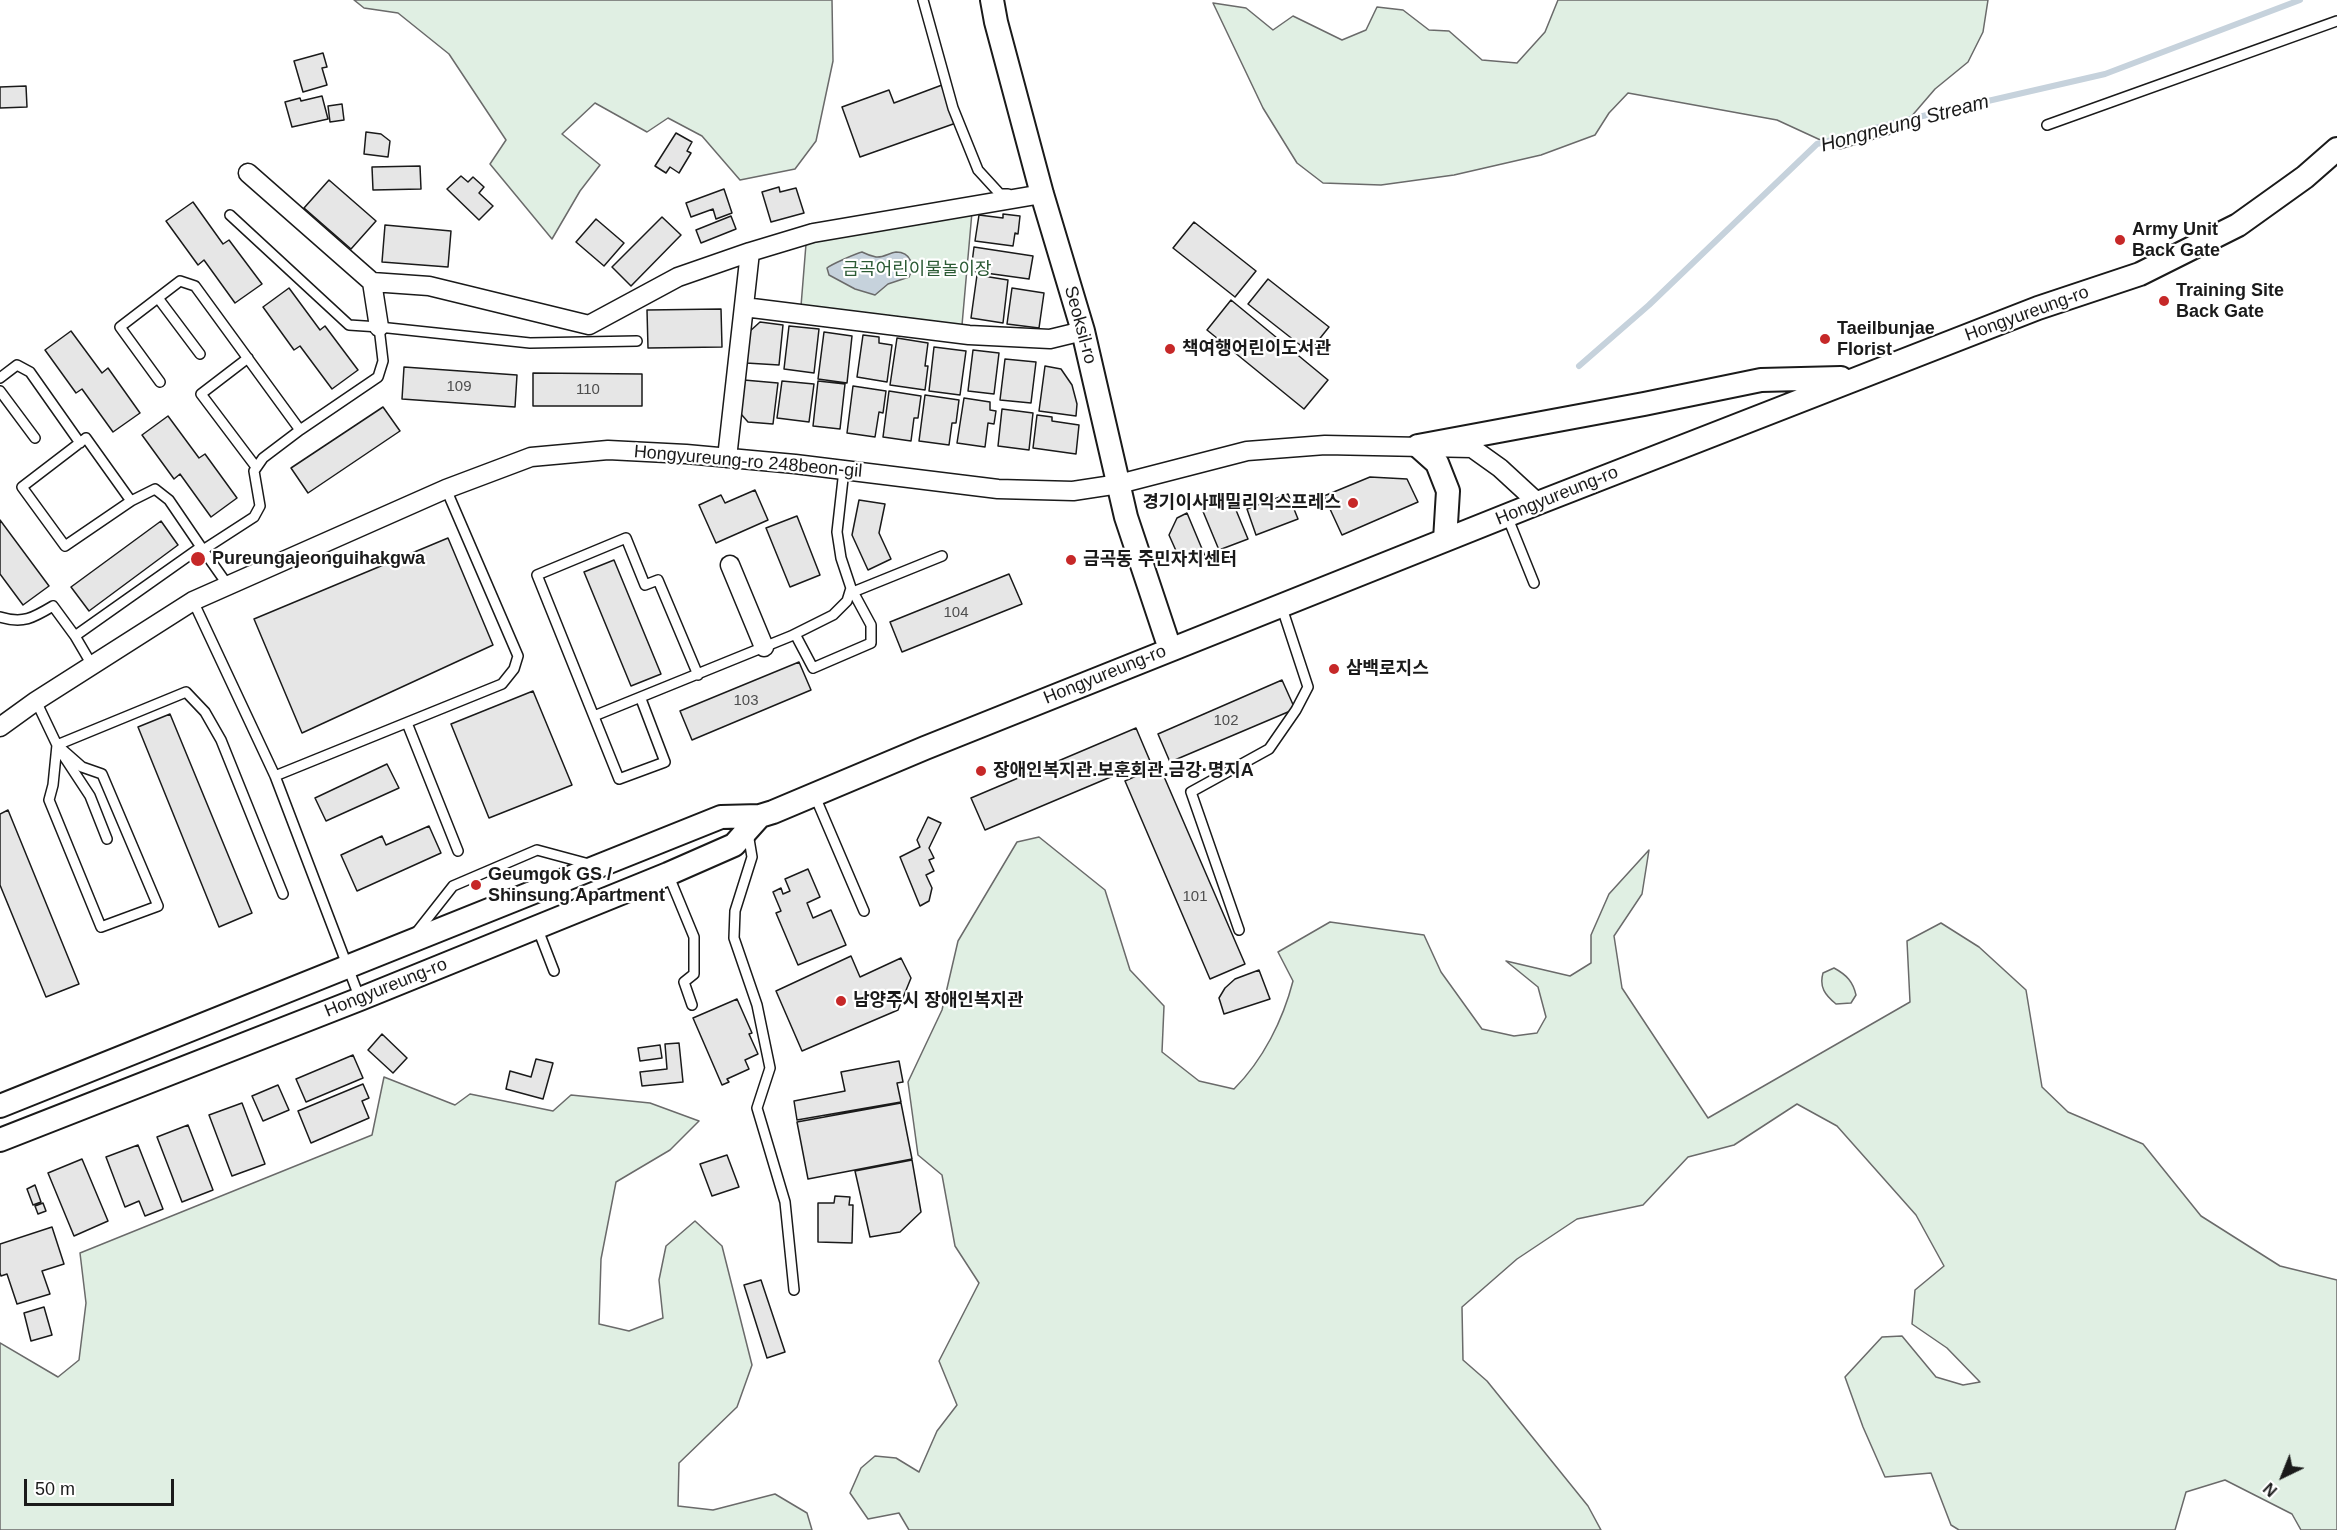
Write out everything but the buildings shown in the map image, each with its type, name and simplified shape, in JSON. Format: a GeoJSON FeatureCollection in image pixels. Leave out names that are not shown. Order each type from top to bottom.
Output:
{"type":"FeatureCollection","features":[{"type":"Feature","properties":{"kind":"street","name":"Seoksil-ro"},"geometry":{"type":"LineString","coordinates":[[992,0],[1042,194],[1083,331],[1126,517],[1170,649]]}},
{"type":"Feature","properties":{"kind":"street","name":"Hongyureung-ro"},"geometry":{"type":"LineString","coordinates":[[0,1140],[360,999],[668,874],[734,845],[754,823],[814,794],[1170,649],[2038,308],[2140,274],[2238,225],[2305,177],[2337,149]]}},
{"type":"Feature","properties":{"kind":"street"},"geometry":{"type":"LineString","coordinates":[[248,173],[372,282],[429,286],[589,325],[678,278],[750,252],[813,233],[1042,194]]}},
{"type":"Feature","properties":{"kind":"street"},"geometry":{"type":"LineString","coordinates":[[727,458],[750,252]]}},
{"type":"Feature","properties":{"kind":"street"},"geometry":{"type":"LineString","coordinates":[[372,282],[379,327]]}},
{"type":"Feature","properties":{"kind":"street"},"geometry":{"type":"LineString","coordinates":[[744,307],[969,335],[1050,339],[1083,331]]}},
{"type":"Feature","properties":{"kind":"street"},"geometry":{"type":"LineString","coordinates":[[1418,446],[1761,380],[1857,378]]}},
{"type":"Feature","properties":{"kind":"street","name":"Hongyureung-ro 248beon-gil"},"geometry":{"type":"LineString","coordinates":[[0,727],[36,701],[193,601],[446,489],[531,457],[608,450],[727,458],[998,489],[1074,491],[1119,484],[1247,451],[1325,445],[1472,448],[1500,468],[1538,503]]}},
{"type":"Feature","properties":{"kind":"street"},"geometry":{"type":"LineString","coordinates":[[1418,446],[1437,463],[1448,491],[1444,540]]}},
{"type":"Feature","properties":{"kind":"street"},"geometry":{"type":"LineString","coordinates":[[730,565],[764,647]]}},
{"type":"Feature","properties":{"kind":"street","name":"Hongyureung-ro"},"geometry":{"type":"LineString","coordinates":[[0,1106],[721,817],[754,823]]}},
{"type":"Feature","properties":{"kind":"lane"},"geometry":{"type":"LineString","coordinates":[[923,0],[953,108],[978,170],[1000,194],[1042,194]]}},
{"type":"Feature","properties":{"kind":"lane"},"geometry":{"type":"LineString","coordinates":[[2047,125],[2337,21]]}},
{"type":"Feature","properties":{"kind":"lane"},"geometry":{"type":"LineString","coordinates":[[230,215],[350,325],[530,343],[637,341]]}},
{"type":"Feature","properties":{"kind":"lane"},"geometry":{"type":"LineString","coordinates":[[160,382],[120,327],[180,281],[195,286],[300,430]]}},
{"type":"Feature","properties":{"kind":"lane"},"geometry":{"type":"LineString","coordinates":[[158,298],[200,354]]}},
{"type":"Feature","properties":{"kind":"lane"},"geometry":{"type":"LineString","coordinates":[[75,636],[202,548],[254,517],[260,506],[254,471],[263,458],[378,376],[383,361],[379,327]]}},
{"type":"Feature","properties":{"kind":"lane"},"geometry":{"type":"LineString","coordinates":[[248,358],[201,394],[256,467]]}},
{"type":"Feature","properties":{"kind":"lane"},"geometry":{"type":"LineString","coordinates":[[0,378],[17,365],[30,372],[80,443]]}},
{"type":"Feature","properties":{"kind":"lane"},"geometry":{"type":"LineString","coordinates":[[0,391],[34,438]]}},
{"type":"Feature","properties":{"kind":"lane"},"geometry":{"type":"LineString","coordinates":[[131,501],[86,438],[22,487],[65,546],[131,501],[155,489],[170,500],[227,585]]}},
{"type":"Feature","properties":{"kind":"lane"},"geometry":{"type":"LineString","coordinates":[[795,634],[813,668],[871,643],[871,625],[852,590],[837,532],[844,470]]}},
{"type":"Feature","properties":{"kind":"lane"},"geometry":{"type":"LineString","coordinates":[[275,776],[502,684],[514,669],[518,656],[446,489]]}},
{"type":"Feature","properties":{"kind":"lane"},"geometry":{"type":"LineString","coordinates":[[1507,516],[1534,583]]}},
{"type":"Feature","properties":{"kind":"lane"},"geometry":{"type":"LineString","coordinates":[[641,699],[665,762],[619,779],[537,575],[626,538],[645,585],[658,580],[698,675]]}},
{"type":"Feature","properties":{"kind":"lane"},"geometry":{"type":"LineString","coordinates":[[594,716],[641,699],[795,634],[833,615],[848,601],[852,590],[942,556]]}},
{"type":"Feature","properties":{"kind":"lane"},"geometry":{"type":"LineString","coordinates":[[193,601],[275,776],[360,999]]}},
{"type":"Feature","properties":{"kind":"lane"},"geometry":{"type":"LineString","coordinates":[[1239,930],[1191,792],[1269,749],[1296,710],[1308,687],[1281,605]]}},
{"type":"Feature","properties":{"kind":"lane"},"geometry":{"type":"LineString","coordinates":[[0,617],[20,622],[53,606],[75,636],[92,665]]}},
{"type":"Feature","properties":{"kind":"lane"},"geometry":{"type":"LineString","coordinates":[[57,745],[186,692],[205,712],[221,740],[283,894]]}},
{"type":"Feature","properties":{"kind":"lane"},"geometry":{"type":"LineString","coordinates":[[36,701],[57,745],[90,796],[107,839]]}},
{"type":"Feature","properties":{"kind":"lane"},"geometry":{"type":"LineString","coordinates":[[407,723],[458,851]]}},
{"type":"Feature","properties":{"kind":"lane"},"geometry":{"type":"LineString","coordinates":[[57,745],[82,767],[102,774],[158,906],[101,927],[49,800],[57,745]]}},
{"type":"Feature","properties":{"kind":"lane"},"geometry":{"type":"LineString","coordinates":[[814,794],[864,911]]}},
{"type":"Feature","properties":{"kind":"lane"},"geometry":{"type":"LineString","coordinates":[[754,823],[752,857],[735,911],[734,938],[757,1005],[770,1068],[757,1108],[785,1202],[794,1290]]}},
{"type":"Feature","properties":{"kind":"lane"},"geometry":{"type":"LineString","coordinates":[[409,942],[453,886],[537,850],[595,866]]}},
{"type":"Feature","properties":{"kind":"lane"},"geometry":{"type":"LineString","coordinates":[[668,874],[694,937],[694,974],[684,982],[692,1005]]}},
{"type":"Feature","properties":{"kind":"lane"},"geometry":{"type":"LineString","coordinates":[[537,927],[554,971]]}},
{"type":"Feature","properties":{"kind":"green space"},"geometry":{"type":"Polygon","coordinates":[[[354,0],[832,0],[833,61],[816,141],[795,169],[740,180],[702,136],[668,118],[647,132],[595,103],[562,134],[600,165],[580,191],[552,239],[490,164],[506,140],[449,54],[398,13],[364,8],[354,0]]]}},
{"type":"Feature","properties":{"kind":"green space"},"geometry":{"type":"Polygon","coordinates":[[[1558,0],[1988,0],[1983,32],[1968,62],[1935,89],[1898,132],[1840,149],[1777,120],[1628,93],[1609,113],[1595,135],[1541,155],[1454,175],[1381,185],[1323,183],[1297,163],[1263,108],[1213,3],[1246,8],[1273,30],[1293,16],[1342,40],[1366,30],[1377,7],[1403,10],[1429,30],[1449,31],[1482,60],[1517,63],[1545,32],[1558,0]]]}},
{"type":"Feature","properties":{"kind":"green space","name":"금곡어린이물놀이장"},"geometry":{"type":"Polygon","coordinates":[[[972,212],[962,325],[801,306],[806,244],[888,226],[972,212]]]}},
{"type":"Feature","properties":{"kind":"green space"},"geometry":{"type":"Polygon","coordinates":[[[1039,837],[1105,890],[1130,970],[1164,1006],[1162,1052],[1199,1081],[1234,1089],[1254,1065],[1271,1039],[1289,996],[1293,981],[1278,952],[1330,922],[1424,935],[1441,972],[1482,1029],[1514,1036],[1537,1033],[1546,1017],[1538,987],[1506,961],[1570,976],[1591,963],[1591,935],[1609,894],[1649,850],[1642,894],[1614,936],[1622,988],[1708,1118],[1910,1002],[1907,941],[1941,923],[1979,947],[2026,990],[2042,1087],[2068,1112],[2143,1144],[2201,1216],[2280,1266],[2337,1280],[2337,1530],[2301,1530],[2292,1514],[2225,1480],[2186,1492],[2175,1530],[1959,1530],[1951,1525],[1931,1473],[1885,1477],[1863,1427],[1845,1377],[1882,1337],[1902,1336],[1936,1377],[1963,1385],[1980,1382],[1947,1348],[1912,1324],[1915,1290],[1944,1266],[1916,1215],[1837,1126],[1797,1104],[1734,1145],[1688,1157],[1643,1205],[1577,1219],[1517,1259],[1462,1307],[1463,1360],[1487,1381],[1588,1506],[1601,1530],[909,1530],[899,1513],[868,1519],[850,1493],[861,1468],[875,1456],[896,1458],[919,1472],[937,1431],[957,1405],[939,1361],[979,1283],[955,1246],[942,1175],[918,1155],[908,1082],[942,1010],[958,941],[1017,842],[1039,837]]]}},
{"type":"Feature","properties":{"kind":"green space"},"geometry":{"type":"Polygon","coordinates":[[[1834,968],[1846,976],[1853,986],[1856,995],[1851,1003],[1836,1004],[1824,990],[1823,973],[1834,968]]]}},
{"type":"Feature","properties":{"kind":"green space"},"geometry":{"type":"Polygon","coordinates":[[[384,1077],[455,1105],[470,1094],[553,1111],[571,1095],[650,1103],[699,1121],[670,1150],[616,1182],[601,1259],[599,1324],[629,1331],[663,1318],[659,1280],[666,1246],[695,1221],[722,1246],[752,1365],[737,1407],[679,1463],[678,1506],[713,1510],[775,1494],[807,1513],[812,1530],[0,1530],[0,1343],[58,1377],[79,1360],[86,1303],[80,1253],[372,1135],[384,1077]]]}},
{"type":"Feature","properties":{"kind":"shaded area"},"geometry":{"type":"Polygon","coordinates":[[[862,252],[876,257],[896,252],[905,254],[910,260],[911,273],[909,277],[888,284],[875,295],[855,289],[829,275],[827,268],[829,266],[862,252]]]}},
{"type":"Feature","properties":{"kind":"waterway","name":"Hongneung Stream"},"geometry":{"type":"LineString","coordinates":[[1579,366],[1649,305],[1817,144],[1901,121],[2105,74],[2300,0]]}},
{"type":"Feature","properties":{"kind":"place","name":"Army Unit Back Gate"},"geometry":{"type":"Point","coordinates":[2120,240]}},
{"type":"Feature","properties":{"kind":"place","name":"Training Site Back Gate"},"geometry":{"type":"Point","coordinates":[2164,301]}},
{"type":"Feature","properties":{"kind":"place","name":"Taeilbunjae Florist"},"geometry":{"type":"Point","coordinates":[1825,339]}},
{"type":"Feature","properties":{"kind":"place","name":"책여행어린이도서관"},"geometry":{"type":"Point","coordinates":[1170,349]}},
{"type":"Feature","properties":{"kind":"place","name":"경기이사패밀리익스프레스"},"geometry":{"type":"Point","coordinates":[1353,503]}},
{"type":"Feature","properties":{"kind":"place","name":"Pureungajeonguihakgwa"},"geometry":{"type":"Point","coordinates":[198,559]}},
{"type":"Feature","properties":{"kind":"place","name":"금곡동 주민자치센터"},"geometry":{"type":"Point","coordinates":[1071,560]}},
{"type":"Feature","properties":{"kind":"place","name":"삼백로지스"},"geometry":{"type":"Point","coordinates":[1334,669]}},
{"type":"Feature","properties":{"kind":"place","name":"장애인복지관.보훈회관.금강·명지A"},"geometry":{"type":"Point","coordinates":[981,771]}},
{"type":"Feature","properties":{"kind":"place","name":"Geumgok GS / Shinsung Apartment"},"geometry":{"type":"Point","coordinates":[476,885]}},
{"type":"Feature","properties":{"kind":"place","name":"남양주시 장애인복지관"},"geometry":{"type":"Point","coordinates":[841,1001]}}]}
